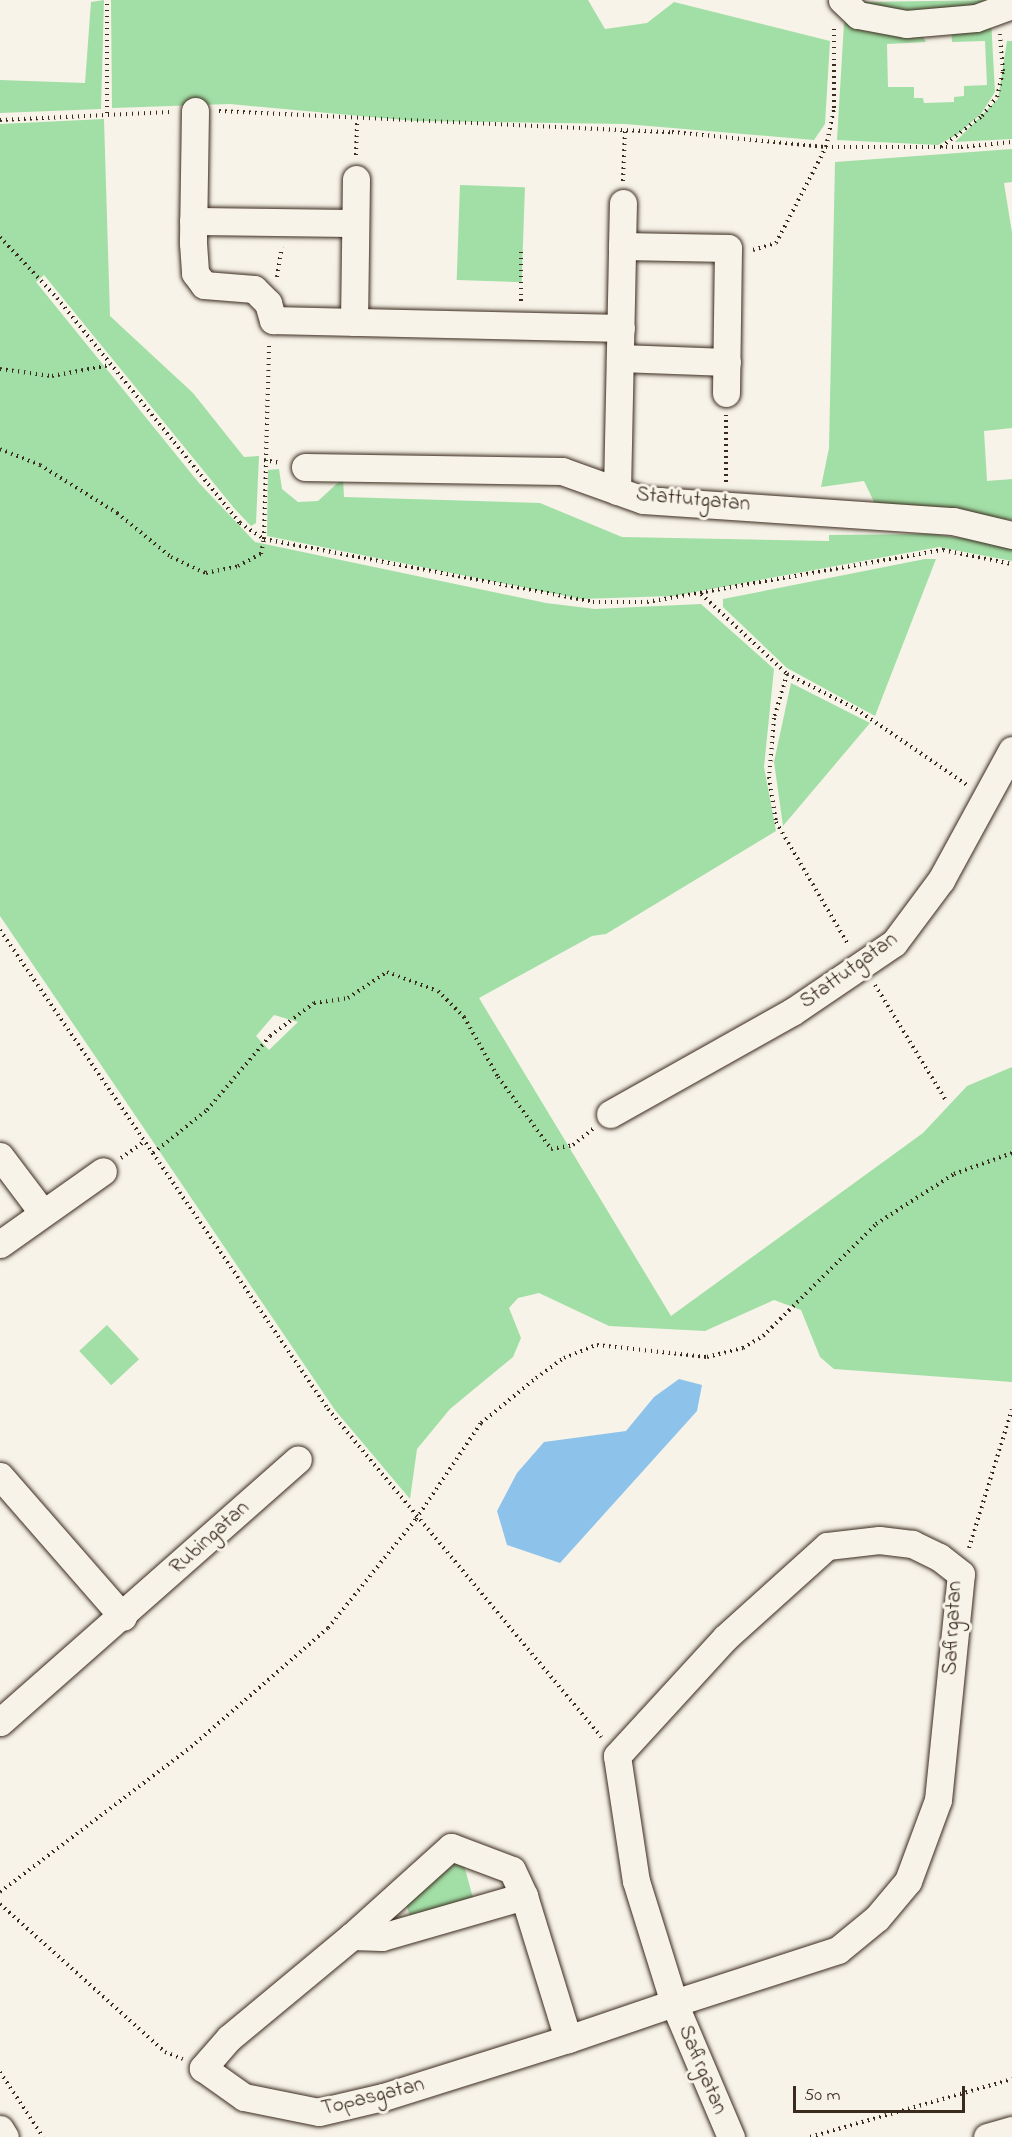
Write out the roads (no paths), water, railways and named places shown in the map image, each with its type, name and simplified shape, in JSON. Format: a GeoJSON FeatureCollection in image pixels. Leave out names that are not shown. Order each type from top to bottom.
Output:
{"type":"FeatureCollection","features":[{"type":"Feature","properties":{"kind":"street"},"geometry":{"type":"LineString","coordinates":[[838,11],[895,23],[943,24],[1003,8]]}},
{"type":"Feature","properties":{"kind":"street"},"geometry":{"type":"LineString","coordinates":[[195,111],[193,221],[195,273],[204,285],[254,289],[271,311],[354,322],[621,328]]}},
{"type":"Feature","properties":{"kind":"street"},"geometry":{"type":"LineString","coordinates":[[354,322],[356,179]]}},
{"type":"Feature","properties":{"kind":"street"},"geometry":{"type":"LineString","coordinates":[[617,490],[623,203]]}},
{"type":"Feature","properties":{"kind":"street"},"geometry":{"type":"LineString","coordinates":[[193,221],[355,223]]}},
{"type":"Feature","properties":{"kind":"street"},"geometry":{"type":"LineString","coordinates":[[622,246],[728,248],[726,393]]}},
{"type":"Feature","properties":{"kind":"street"},"geometry":{"type":"LineString","coordinates":[[620,358],[727,362]]}},
{"type":"Feature","properties":{"kind":"street","name":"Stattutgatan"},"geometry":{"type":"LineString","coordinates":[[305,467],[562,471],[643,500],[953,521],[1012,534]]}},
{"type":"Feature","properties":{"kind":"street","name":"Stattutgatan"},"geometry":{"type":"LineString","coordinates":[[610,1114],[861,967],[894,943],[940,880],[987,799],[1012,750]]}},
{"type":"Feature","properties":{"kind":"street"},"geometry":{"type":"LineString","coordinates":[[0,1156],[42,1212]]}},
{"type":"Feature","properties":{"kind":"street"},"geometry":{"type":"LineString","coordinates":[[0,1245],[42,1212],[103,1171]]}},
{"type":"Feature","properties":{"kind":"street","name":"Rubingatan"},"geometry":{"type":"LineString","coordinates":[[0,1722],[123,1617],[298,1459]]}},
{"type":"Feature","properties":{"kind":"street"},"geometry":{"type":"LineString","coordinates":[[0,1476],[123,1617]]}},
{"type":"Feature","properties":{"kind":"street","name":"Safirgatan"},"geometry":{"type":"LineString","coordinates":[[674,2003],[838,1950],[877,1918],[908,1881],[938,1800],[961,1574],[912,1544],[879,1540],[827,1546],[725,1638],[617,1755],[636,1881],[674,2003],[731,2137]]}},
{"type":"Feature","properties":{"kind":"street"},"geometry":{"type":"LineString","coordinates":[[352,1936],[451,1846],[512,1870],[524,1896],[568,2039]]}},
{"type":"Feature","properties":{"kind":"street"},"geometry":{"type":"LineString","coordinates":[[352,1936],[382,1937],[524,1896]]}},
{"type":"Feature","properties":{"kind":"street","name":"Topasgatan"},"geometry":{"type":"LineString","coordinates":[[352,1936],[229,2038],[202,2068],[244,2097],[319,2112],[568,2039],[674,2003]]}},
{"type":"Feature","properties":{"kind":"street"},"geometry":{"type":"LineString","coordinates":[[0,2129],[5,2137]]}},
{"type":"Feature","properties":{"kind":"street"},"geometry":{"type":"LineString","coordinates":[[987,2137],[1012,2130]]}},
{"type":"Feature","properties":{"kind":"water"},"geometry":{"type":"Polygon","coordinates":[[[679,1379],[702,1385],[697,1411],[560,1563],[507,1545],[497,1511],[517,1473],[544,1442],[626,1431],[654,1397],[679,1379]]]}}]}
